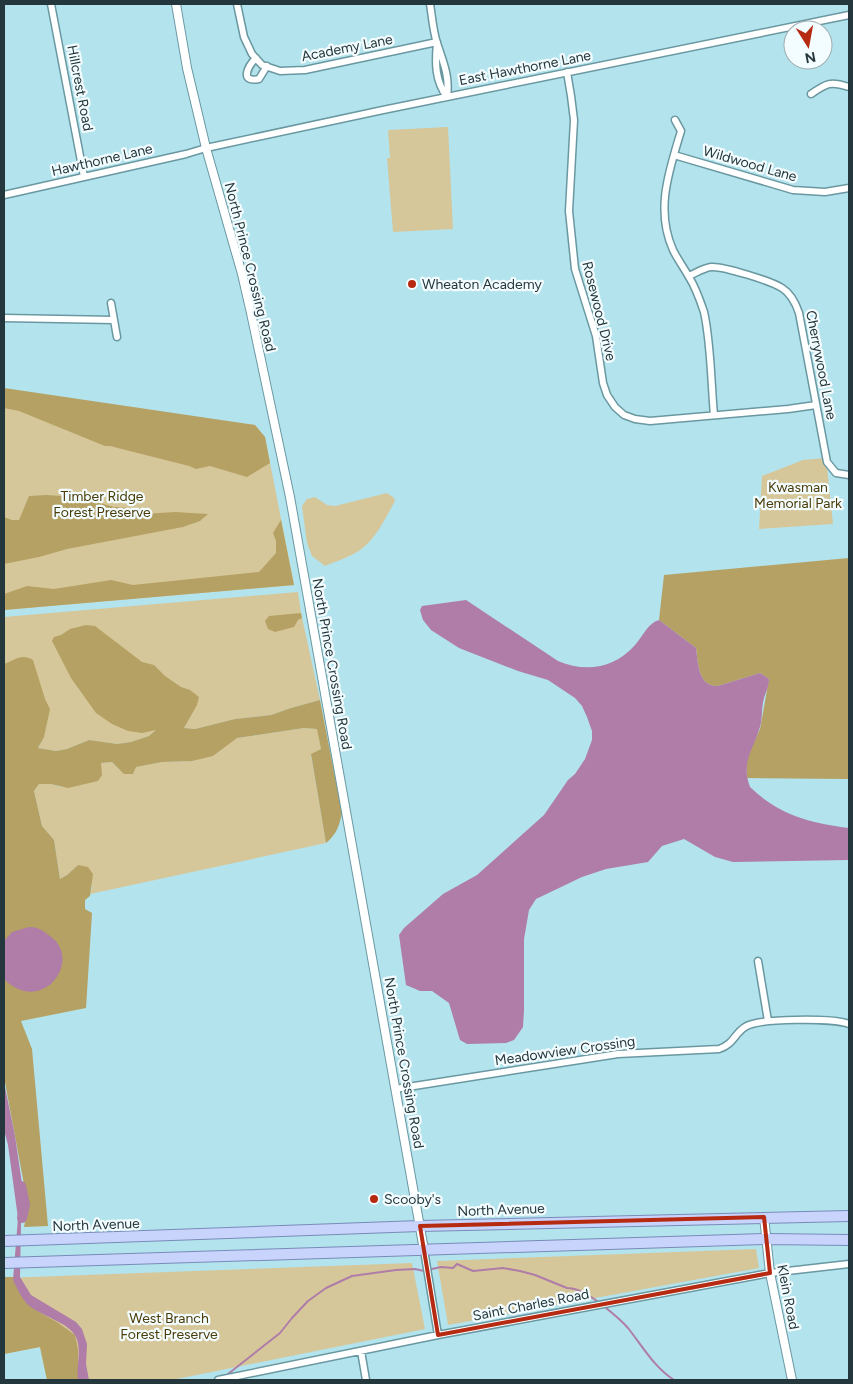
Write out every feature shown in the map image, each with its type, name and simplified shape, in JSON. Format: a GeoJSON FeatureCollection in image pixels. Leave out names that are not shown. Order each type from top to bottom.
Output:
{"type":"FeatureCollection","features":[{"type":"Feature","properties":{"kind":"main road","name":"North Avenue"},"geometry":{"type":"LineString","coordinates":[[4,1241],[420,1226],[849,1216]]}},
{"type":"Feature","properties":{"kind":"main road"},"geometry":{"type":"LineString","coordinates":[[4,1263],[766,1239],[849,1240]]}},
{"type":"Feature","properties":{"kind":"street","name":"Hillcrest Road"},"geometry":{"type":"LineString","coordinates":[[51,4],[84,177]]}},
{"type":"Feature","properties":{"kind":"street","name":"North Prince Crossing Road"},"geometry":{"type":"LineString","coordinates":[[176,4],[187,68],[206,148],[242,274],[282,460],[352,840],[438,1335]]}},
{"type":"Feature","properties":{"kind":"street"},"geometry":{"type":"LineString","coordinates":[[237,4],[244,37],[252,54],[265,65],[259,79],[251,79],[247,70],[256,58]]}},
{"type":"Feature","properties":{"kind":"street"},"geometry":{"type":"LineString","coordinates":[[430,4],[437,42],[435,60],[440,87],[447,97]]}},
{"type":"Feature","properties":{"kind":"street","name":"East Hawthorne Lane"},"geometry":{"type":"LineString","coordinates":[[206,148],[849,15]]}},
{"type":"Feature","properties":{"kind":"street","name":"Academy Lane"},"geometry":{"type":"LineString","coordinates":[[265,65],[280,71],[305,70],[437,42]]}},
{"type":"Feature","properties":{"kind":"street","name":"Rosewood Drive"},"geometry":{"type":"LineString","coordinates":[[567,72],[574,120],[569,196],[572,248],[579,284],[596,336],[603,383],[607,395],[615,407],[624,414],[642,421],[714,416],[816,405]]}},
{"type":"Feature","properties":{"kind":"street"},"geometry":{"type":"LineString","coordinates":[[811,94],[827,83],[849,87]]}},
{"type":"Feature","properties":{"kind":"street"},"geometry":{"type":"LineString","coordinates":[[675,120],[681,131],[665,188],[665,220],[668,237],[689,276],[700,301],[706,322],[714,416]]}},
{"type":"Feature","properties":{"kind":"street","name":"Hawthorne Lane"},"geometry":{"type":"LineString","coordinates":[[4,194],[206,148]]}},
{"type":"Feature","properties":{"kind":"street","name":"Wildwood Lane"},"geometry":{"type":"LineString","coordinates":[[674,155],[794,190],[825,192],[849,188]]}},
{"type":"Feature","properties":{"kind":"street","name":"Cherrywood Lane"},"geometry":{"type":"LineString","coordinates":[[689,276],[708,268],[719,268],[766,281],[783,288],[791,297],[799,313],[828,466],[836,474],[849,475]]}},
{"type":"Feature","properties":{"kind":"street"},"geometry":{"type":"LineString","coordinates":[[110,303],[117,336]]}},
{"type":"Feature","properties":{"kind":"street"},"geometry":{"type":"LineString","coordinates":[[4,318],[114,320]]}},
{"type":"Feature","properties":{"kind":"street"},"geometry":{"type":"LineString","coordinates":[[758,961],[768,1021]]}},
{"type":"Feature","properties":{"kind":"street","name":"Meadowview Crossing"},"geometry":{"type":"LineString","coordinates":[[396,1090],[618,1054],[719,1049],[730,1044],[743,1028],[753,1023],[768,1021],[836,1021],[849,1024]]}},
{"type":"Feature","properties":{"kind":"street","name":"Klein Road"},"geometry":{"type":"LineString","coordinates":[[764,1218],[770,1273],[792,1380]]}},
{"type":"Feature","properties":{"kind":"street","name":"Saint Charles Road"},"geometry":{"type":"LineString","coordinates":[[218,1380],[438,1335],[770,1273],[849,1264]]}},
{"type":"Feature","properties":{"kind":"street"},"geometry":{"type":"LineString","coordinates":[[361,1351],[366,1380]]}},
{"type":"Feature","properties":{"kind":"highlighted area"},"geometry":{"type":"Polygon","coordinates":[[[764,1217],[770,1273],[438,1335],[420,1226],[764,1217]]]}},
{"type":"Feature","properties":{"kind":"green space"},"geometry":{"type":"Polygon","coordinates":[[[448,127],[453,229],[393,232],[387,158],[390,158],[388,130],[448,127]]]}},
{"type":"Feature","properties":{"kind":"green space"},"geometry":{"type":"Polygon","coordinates":[[[4,388],[255,425],[265,437],[270,463],[247,477],[210,466],[196,469],[105,446],[19,411],[4,408],[4,388]]]}},
{"type":"Feature","properties":{"kind":"green space","name":"Timber Ridge Forest Preserve"},"geometry":{"type":"Polygon","coordinates":[[[4,395],[255,425],[265,437],[294,585],[4,610],[4,395]]]}},
{"type":"Feature","properties":{"kind":"green space","name":"Kwasman Memorial Park"},"geometry":{"type":"Polygon","coordinates":[[[826,458],[833,524],[759,529],[762,476],[803,460],[826,458]]]}},
{"type":"Feature","properties":{"kind":"green space"},"geometry":{"type":"Polygon","coordinates":[[[387,493],[395,501],[378,531],[364,547],[325,566],[312,556],[307,543],[302,506],[307,499],[315,497],[327,505],[335,506],[387,493]]]}},
{"type":"Feature","properties":{"kind":"green space"},"geometry":{"type":"Polygon","coordinates":[[[29,496],[79,497],[114,507],[130,508],[144,514],[175,512],[208,514],[200,521],[183,527],[67,549],[4,564],[4,517],[19,520],[29,496]]]}},
{"type":"Feature","properties":{"kind":"green space"},"geometry":{"type":"Polygon","coordinates":[[[281,520],[294,585],[4,610],[4,594],[27,586],[54,589],[111,580],[133,585],[259,572],[276,553],[276,541],[273,533],[281,520]]]}},
{"type":"Feature","properties":{"kind":"green space"},"geometry":{"type":"Polygon","coordinates":[[[849,558],[849,779],[747,778],[746,764],[748,755],[760,729],[769,679],[760,673],[718,686],[706,683],[700,673],[696,648],[659,620],[664,575],[849,558]]]}},
{"type":"Feature","properties":{"kind":"green space"},"geometry":{"type":"Polygon","coordinates":[[[298,592],[320,700],[271,715],[235,719],[195,729],[184,728],[191,714],[158,729],[149,736],[131,742],[117,744],[89,740],[67,749],[56,751],[38,748],[41,743],[23,746],[4,914],[4,617],[298,592]]]}},
{"type":"Feature","properties":{"kind":"green space"},"geometry":{"type":"Polygon","coordinates":[[[301,613],[302,618],[298,620],[294,627],[275,632],[268,629],[265,621],[269,616],[301,613]]]}},
{"type":"Feature","properties":{"kind":"green space"},"geometry":{"type":"Polygon","coordinates":[[[86,625],[95,626],[142,662],[154,665],[165,676],[199,697],[197,705],[184,728],[195,729],[235,719],[271,715],[320,700],[342,813],[337,829],[326,843],[311,754],[321,749],[317,729],[304,728],[237,738],[213,756],[192,761],[162,762],[136,767],[133,774],[124,774],[112,762],[101,763],[102,775],[98,781],[68,788],[51,784],[39,784],[34,791],[42,826],[54,840],[60,879],[78,865],[88,867],[93,874],[90,896],[85,900],[85,909],[92,913],[86,1008],[21,1021],[32,1049],[48,1226],[24,1227],[28,1206],[4,1077],[4,664],[22,657],[33,660],[50,709],[44,737],[38,748],[56,751],[67,749],[89,740],[117,744],[131,742],[149,736],[156,730],[142,733],[128,731],[112,724],[96,713],[71,678],[52,641],[54,637],[70,629],[86,625]]]}},
{"type":"Feature","properties":{"kind":"green space"},"geometry":{"type":"Polygon","coordinates":[[[304,728],[318,729],[321,749],[311,755],[326,843],[90,894],[92,887],[78,865],[60,879],[54,840],[42,826],[34,791],[39,784],[51,784],[62,787],[101,763],[112,762],[117,767],[133,774],[135,767],[162,762],[192,761],[237,738],[304,728]]]}},
{"type":"Feature","properties":{"kind":"green space"},"geometry":{"type":"Polygon","coordinates":[[[756,1249],[759,1268],[448,1325],[437,1261],[756,1249]]]}},
{"type":"Feature","properties":{"kind":"green space","name":"West Branch Forest Preserve"},"geometry":{"type":"Polygon","coordinates":[[[412,1263],[425,1329],[172,1380],[47,1380],[40,1347],[4,1354],[4,1278],[412,1263]]]}},
{"type":"Feature","properties":{"kind":"green space"},"geometry":{"type":"Polygon","coordinates":[[[4,1277],[14,1277],[13,1280],[39,1312],[75,1335],[78,1349],[78,1380],[47,1380],[40,1347],[4,1354],[4,1277]]]}},
{"type":"Feature","properties":{"kind":"shaded area"},"geometry":{"type":"Polygon","coordinates":[[[466,600],[558,661],[569,665],[579,667],[600,666],[618,659],[635,645],[652,624],[659,620],[696,648],[700,673],[706,683],[718,686],[760,673],[769,679],[763,702],[760,726],[747,764],[750,787],[772,805],[796,816],[849,828],[849,860],[733,862],[715,857],[684,839],[662,846],[648,862],[606,869],[582,877],[536,899],[529,910],[524,939],[523,1027],[514,1040],[506,1043],[467,1044],[460,1040],[449,1003],[432,991],[420,991],[406,985],[399,935],[404,928],[443,894],[477,875],[544,815],[585,759],[592,740],[592,731],[587,717],[582,706],[575,698],[548,680],[518,671],[459,648],[431,630],[423,620],[420,610],[422,606],[466,600]]]}},
{"type":"Feature","properties":{"kind":"shaded area"},"geometry":{"type":"Polygon","coordinates":[[[29,927],[40,929],[50,936],[59,946],[62,958],[60,970],[54,981],[44,988],[32,992],[18,989],[4,979],[4,941],[12,932],[29,927]]]}},
{"type":"Feature","properties":{"kind":"shaded area"},"geometry":{"type":"Polygon","coordinates":[[[4,1082],[15,1136],[26,1211],[21,1223],[20,1277],[31,1295],[76,1322],[82,1329],[87,1344],[86,1364],[89,1380],[78,1380],[79,1347],[76,1337],[67,1327],[27,1304],[13,1280],[18,1218],[8,1145],[4,1130],[4,1082]]]}},
{"type":"Feature","properties":{"kind":"waterway"},"geometry":{"type":"LineString","coordinates":[[21,1186],[25,1205],[22,1218]]}},
{"type":"Feature","properties":{"kind":"waterway"},"geometry":{"type":"LineString","coordinates":[[432,1269],[441,1267],[453,1268],[457,1264],[473,1271],[503,1268],[520,1271],[579,1291],[597,1301]]}},
{"type":"Feature","properties":{"kind":"waterway"},"geometry":{"type":"LineString","coordinates":[[228,1374],[280,1333],[308,1301],[326,1288],[352,1276],[396,1270],[415,1269],[424,1271]]}},
{"type":"Feature","properties":{"kind":"waterway"},"geometry":{"type":"LineString","coordinates":[[605,1307],[625,1325],[655,1363],[674,1380]]}},
{"type":"Feature","properties":{"kind":"place","name":"Wheaton Academy"},"geometry":{"type":"Point","coordinates":[412,284]}},
{"type":"Feature","properties":{"kind":"place","name":"Scooby's"},"geometry":{"type":"Point","coordinates":[374,1199]}}]}
